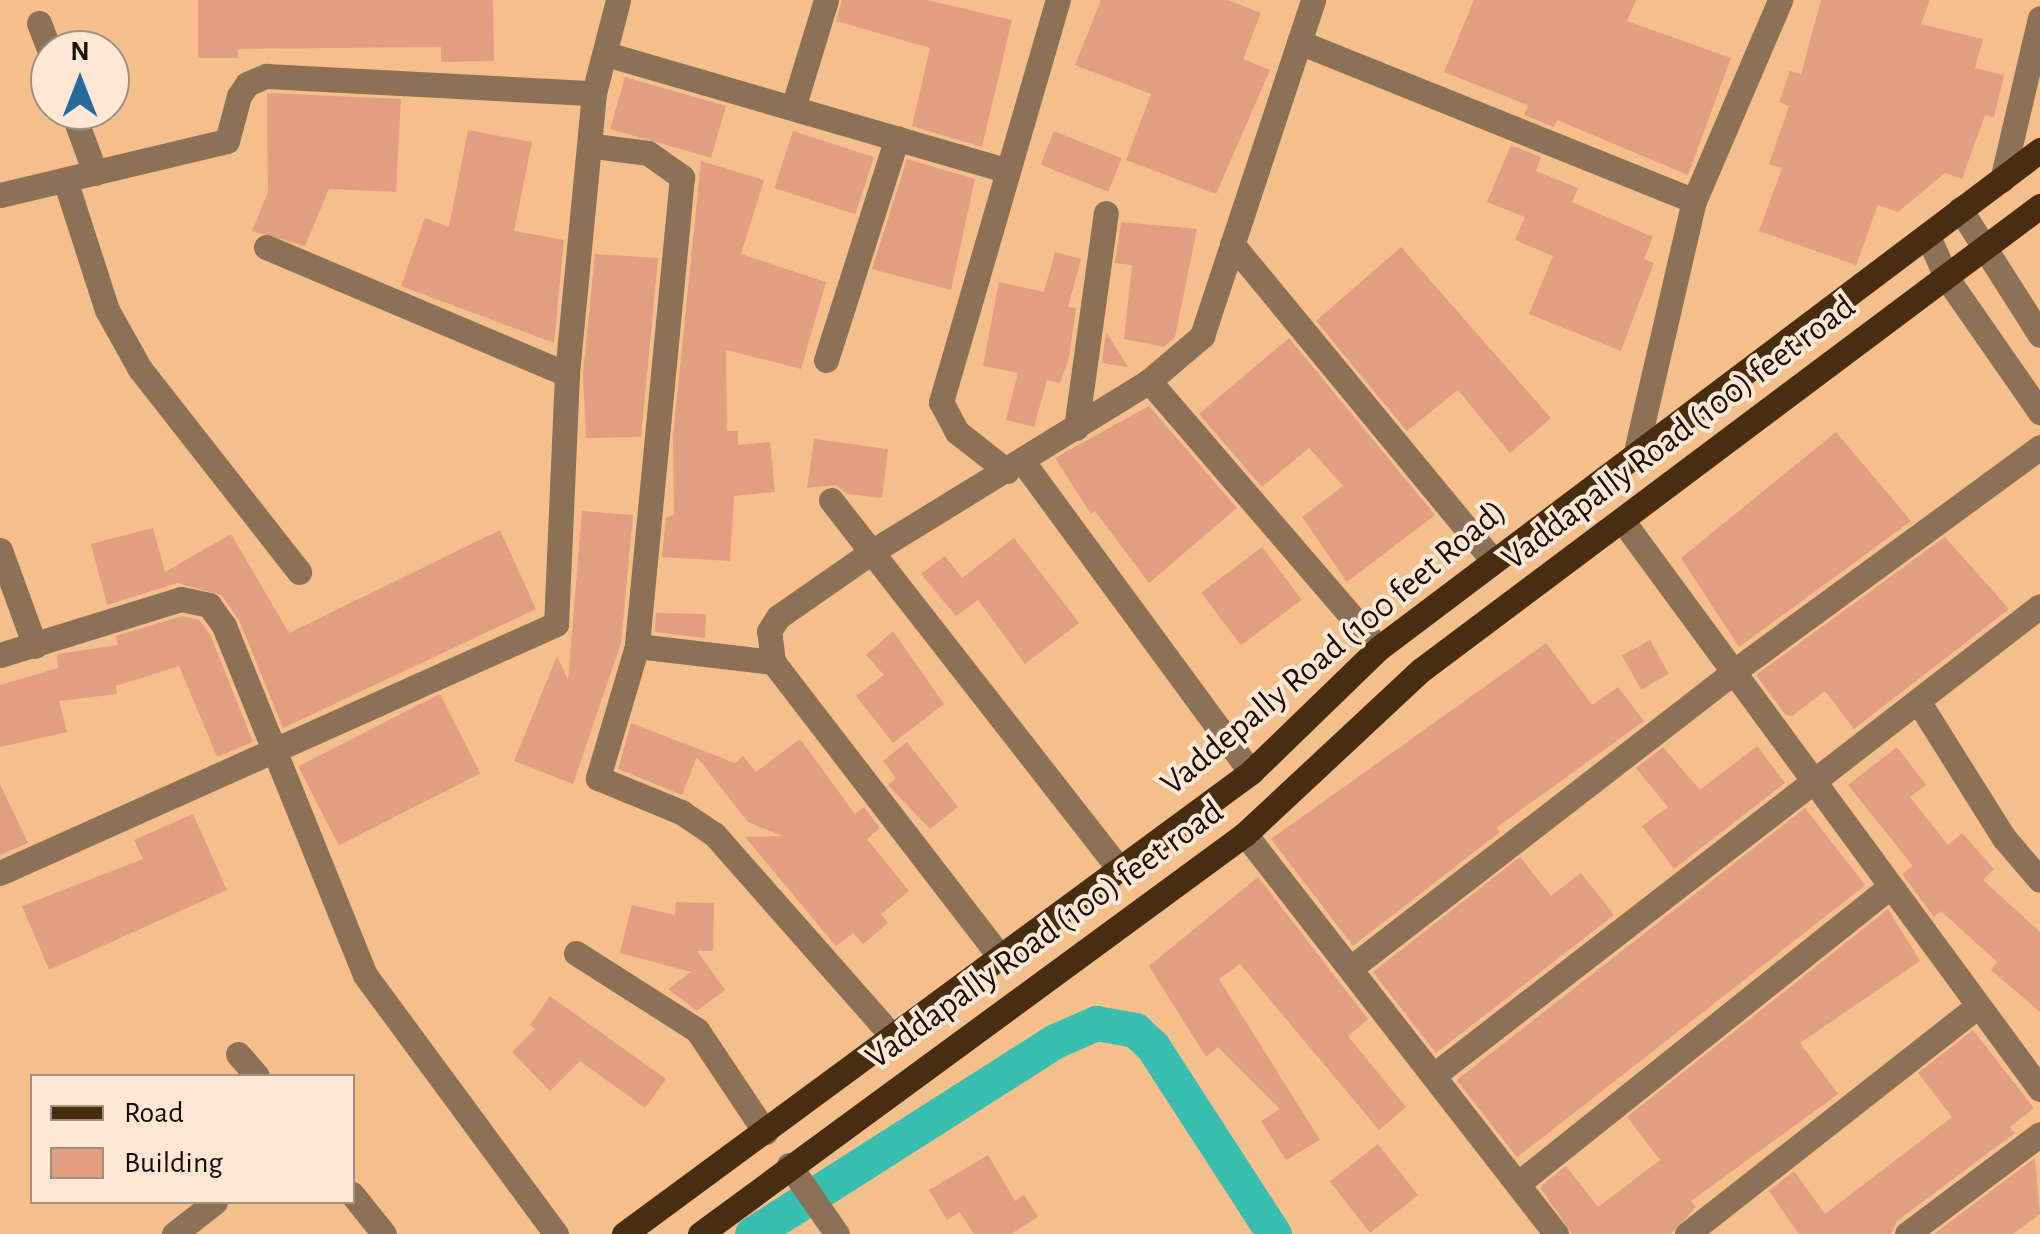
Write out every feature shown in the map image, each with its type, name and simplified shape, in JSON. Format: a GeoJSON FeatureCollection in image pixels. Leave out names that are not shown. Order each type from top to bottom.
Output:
{"type":"FeatureCollection","features":[{"type":"Feature","properties":{"kind":"main road","name":"Vaddepally Road (100 feet Road)"},"geometry":{"type":"LineString","coordinates":[[624,1234],[1252,772],[1378,648],[1492,558],[2040,150]]}},
{"type":"Feature","properties":{"kind":"main road","name":"Vaddapally Road (100) feet road"},"geometry":{"type":"LineString","coordinates":[[700,1234],[794,1174],[1054,974],[1245,834],[1420,670],[2040,206]]}},
{"type":"Feature","properties":{"kind":"street"},"geometry":{"type":"LineString","coordinates":[[0,873],[556,624],[567,374],[594,146],[594,94],[618,0]]}},
{"type":"Feature","properties":{"kind":"street"},"geometry":{"type":"LineString","coordinates":[[793,108],[826,0]]}},
{"type":"Feature","properties":{"kind":"street"},"geometry":{"type":"LineString","coordinates":[[1058,0],[1004,170],[942,402],[957,432],[1015,467],[1252,772]]}},
{"type":"Feature","properties":{"kind":"street"},"geometry":{"type":"LineString","coordinates":[[1007,953],[773,662],[769,630],[778,617],[873,552],[1149,381],[1202,336],[1313,0]]}},
{"type":"Feature","properties":{"kind":"street"},"geometry":{"type":"LineString","coordinates":[[1637,447],[1694,201],[1780,0]]}},
{"type":"Feature","properties":{"kind":"street"},"geometry":{"type":"LineString","coordinates":[[2002,180],[2040,18]]}},
{"type":"Feature","properties":{"kind":"street"},"geometry":{"type":"LineString","coordinates":[[39,22],[42,30]]}},
{"type":"Feature","properties":{"kind":"street"},"geometry":{"type":"LineString","coordinates":[[1299,42],[1694,201]]}},
{"type":"Feature","properties":{"kind":"street"},"geometry":{"type":"LineString","coordinates":[[606,54],[1004,170]]}},
{"type":"Feature","properties":{"kind":"street"},"geometry":{"type":"LineString","coordinates":[[0,195],[227,141],[247,84],[266,76],[594,94]]}},
{"type":"Feature","properties":{"kind":"street"},"geometry":{"type":"LineString","coordinates":[[79,130],[95,173]]}},
{"type":"Feature","properties":{"kind":"street"},"geometry":{"type":"LineString","coordinates":[[826,360],[897,138]]}},
{"type":"Feature","properties":{"kind":"street"},"geometry":{"type":"LineString","coordinates":[[594,146],[648,153],[682,177],[637,646],[598,778],[681,812],[714,834],[892,1037]]}},
{"type":"Feature","properties":{"kind":"street"},"geometry":{"type":"LineString","coordinates":[[65,180],[106,310],[140,369],[299,572]]}},
{"type":"Feature","properties":{"kind":"street"},"geometry":{"type":"LineString","coordinates":[[1960,209],[2040,336]]}},
{"type":"Feature","properties":{"kind":"street"},"geometry":{"type":"LineString","coordinates":[[1076,428],[1106,213]]}},
{"type":"Feature","properties":{"kind":"street"},"geometry":{"type":"LineString","coordinates":[[1928,236],[1946,277],[2040,412]]}},
{"type":"Feature","properties":{"kind":"street"},"geometry":{"type":"LineString","coordinates":[[1232,244],[1492,558]]}},
{"type":"Feature","properties":{"kind":"street"},"geometry":{"type":"LineString","coordinates":[[266,247],[567,374]]}},
{"type":"Feature","properties":{"kind":"street"},"geometry":{"type":"LineString","coordinates":[[1149,381],[1378,648]]}},
{"type":"Feature","properties":{"kind":"street"},"geometry":{"type":"LineString","coordinates":[[1352,967],[1737,669],[2040,446]]}},
{"type":"Feature","properties":{"kind":"street"},"geometry":{"type":"LineString","coordinates":[[830,500],[1119,868]]}},
{"type":"Feature","properties":{"kind":"street"},"geometry":{"type":"LineString","coordinates":[[1622,520],[1690,619],[1737,669],[1888,888],[2040,1089]]}},
{"type":"Feature","properties":{"kind":"street"},"geometry":{"type":"LineString","coordinates":[[0,550],[35,646]]}},
{"type":"Feature","properties":{"kind":"street"},"geometry":{"type":"LineString","coordinates":[[0,655],[180,599],[209,605],[224,626],[364,976],[556,1234]]}},
{"type":"Feature","properties":{"kind":"street"},"geometry":{"type":"LineString","coordinates":[[1434,1075],[2040,606]]}},
{"type":"Feature","properties":{"kind":"street"},"geometry":{"type":"LineString","coordinates":[[637,646],[773,662]]}},
{"type":"Feature","properties":{"kind":"street"},"geometry":{"type":"LineString","coordinates":[[1918,702],[2004,838],[2040,880]]}},
{"type":"Feature","properties":{"kind":"street"},"geometry":{"type":"LineString","coordinates":[[1245,834],[1520,1182],[1556,1234]]}},
{"type":"Feature","properties":{"kind":"street"},"geometry":{"type":"LineString","coordinates":[[1520,1182],[1888,888]]}},
{"type":"Feature","properties":{"kind":"street"},"geometry":{"type":"LineString","coordinates":[[576,953],[697,1030],[766,1132]]}},
{"type":"Feature","properties":{"kind":"street"},"geometry":{"type":"LineString","coordinates":[[1687,1234],[1975,1008]]}},
{"type":"Feature","properties":{"kind":"street"},"geometry":{"type":"LineString","coordinates":[[238,1054],[255,1074]]}},
{"type":"Feature","properties":{"kind":"street"},"geometry":{"type":"LineString","coordinates":[[1908,1234],[2040,1134]]}},
{"type":"Feature","properties":{"kind":"street"},"geometry":{"type":"LineString","coordinates":[[794,1174],[831,1226]]}},
{"type":"Feature","properties":{"kind":"street"},"geometry":{"type":"LineString","coordinates":[[355,1198],[384,1234]]}},
{"type":"Feature","properties":{"kind":"street"},"geometry":{"type":"LineString","coordinates":[[174,1234],[212,1204]]}},
{"type":"Feature","properties":{"kind":"building"},"geometry":{"type":"Polygon","coordinates":[[[198,0],[493,0],[494,61],[441,62],[441,47],[238,49],[238,58],[198,58],[198,0]]]}},
{"type":"Feature","properties":{"kind":"building"},"geometry":{"type":"Polygon","coordinates":[[[842,0],[927,0],[1012,20],[982,147],[912,126],[930,48],[836,21],[842,0]]]}},
{"type":"Feature","properties":{"kind":"building"},"geometry":{"type":"Polygon","coordinates":[[[1101,0],[1228,0],[1261,13],[1243,59],[1270,70],[1216,194],[1126,160],[1151,94],[1075,65],[1101,0]]]}},
{"type":"Feature","properties":{"kind":"building"},"geometry":{"type":"Polygon","coordinates":[[[1474,0],[1636,0],[1627,21],[1731,58],[1688,175],[1557,120],[1554,127],[1524,115],[1528,105],[1444,72],[1474,0]]]}},
{"type":"Feature","properties":{"kind":"building"},"geometry":{"type":"Polygon","coordinates":[[[1821,0],[1930,0],[1921,24],[1983,39],[1975,68],[2004,75],[1994,117],[1985,115],[1962,179],[1945,173],[1898,212],[1878,205],[1856,265],[1759,231],[1782,168],[1769,164],[1789,106],[1779,102],[1790,71],[1801,74],[1821,0]]]}},
{"type":"Feature","properties":{"kind":"building"},"geometry":{"type":"Polygon","coordinates":[[[625,77],[726,106],[711,158],[610,129],[625,77]]]}},
{"type":"Feature","properties":{"kind":"building"},"geometry":{"type":"Polygon","coordinates":[[[267,93],[401,99],[396,192],[329,189],[305,246],[252,231],[268,192],[267,93]]]}},
{"type":"Feature","properties":{"kind":"building"},"geometry":{"type":"Polygon","coordinates":[[[468,130],[532,142],[514,231],[564,240],[554,343],[401,286],[425,218],[449,227],[468,130]]]}},
{"type":"Feature","properties":{"kind":"building"},"geometry":{"type":"Polygon","coordinates":[[[793,131],[874,157],[855,214],[774,188],[793,131]]]}},
{"type":"Feature","properties":{"kind":"building"},"geometry":{"type":"Polygon","coordinates":[[[1054,131],[1122,158],[1108,192],[1041,164],[1054,131]]]}},
{"type":"Feature","properties":{"kind":"building"},"geometry":{"type":"Polygon","coordinates":[[[1511,145],[1541,157],[1536,171],[1578,188],[1572,202],[1653,237],[1644,259],[1654,263],[1621,351],[1529,314],[1553,256],[1515,240],[1525,217],[1487,202],[1511,145]]]}},
{"type":"Feature","properties":{"kind":"building"},"geometry":{"type":"Polygon","coordinates":[[[907,159],[975,179],[951,290],[872,269],[907,159]]]}},
{"type":"Feature","properties":{"kind":"building"},"geometry":{"type":"Polygon","coordinates":[[[701,161],[764,180],[741,254],[826,282],[801,369],[726,350],[727,431],[738,431],[738,445],[770,442],[775,492],[734,496],[730,561],[662,557],[666,517],[674,515],[673,436],[701,161]]]}},
{"type":"Feature","properties":{"kind":"building"},"geometry":{"type":"Polygon","coordinates":[[[1121,222],[1197,229],[1175,337],[1164,347],[1124,339],[1132,265],[1115,263],[1121,222]]]}},
{"type":"Feature","properties":{"kind":"building"},"geometry":{"type":"Polygon","coordinates":[[[1401,247],[1551,418],[1510,453],[1458,390],[1407,431],[1316,321],[1401,247]]]}},
{"type":"Feature","properties":{"kind":"building"},"geometry":{"type":"Polygon","coordinates":[[[1055,252],[1081,259],[1068,307],[1076,308],[1069,358],[1060,383],[1047,380],[1034,427],[1006,420],[1018,373],[983,366],[999,282],[1044,292],[1055,252]]]}},
{"type":"Feature","properties":{"kind":"building"},"geometry":{"type":"Polygon","coordinates":[[[595,254],[658,258],[641,437],[586,438],[583,373],[595,254]]]}},
{"type":"Feature","properties":{"kind":"building"},"geometry":{"type":"Polygon","coordinates":[[[1106,332],[1128,367],[1102,363],[1106,332]]]}},
{"type":"Feature","properties":{"kind":"building"},"geometry":{"type":"Polygon","coordinates":[[[1289,338],[1435,515],[1347,582],[1302,517],[1343,486],[1309,448],[1262,487],[1199,414],[1289,338]]]}},
{"type":"Feature","properties":{"kind":"building"},"geometry":{"type":"Polygon","coordinates":[[[1149,406],[1237,508],[1149,583],[1095,511],[1091,514],[1055,458],[1149,406]]]}},
{"type":"Feature","properties":{"kind":"building"},"geometry":{"type":"Polygon","coordinates":[[[1836,432],[1911,521],[1739,647],[1681,558],[1836,432]]]}},
{"type":"Feature","properties":{"kind":"building"},"geometry":{"type":"Polygon","coordinates":[[[814,439],[888,449],[882,498],[847,494],[836,485],[807,488],[814,439]]]}},
{"type":"Feature","properties":{"kind":"building"},"geometry":{"type":"Polygon","coordinates":[[[582,511],[633,515],[621,643],[573,784],[514,761],[557,656],[568,680],[582,511]]]}},
{"type":"Feature","properties":{"kind":"building"},"geometry":{"type":"Polygon","coordinates":[[[153,528],[165,572],[231,534],[289,633],[500,530],[536,609],[283,728],[239,620],[221,595],[177,583],[107,605],[91,544],[153,528]]]}},
{"type":"Feature","properties":{"kind":"building"},"geometry":{"type":"Polygon","coordinates":[[[1945,537],[2009,609],[1854,729],[1825,691],[1792,716],[1785,714],[1756,675],[1945,537]]]}},
{"type":"Feature","properties":{"kind":"building"},"geometry":{"type":"Polygon","coordinates":[[[1014,538],[1079,623],[1025,664],[978,600],[956,616],[921,574],[945,556],[962,578],[1014,538]]]}},
{"type":"Feature","properties":{"kind":"building"},"geometry":{"type":"Polygon","coordinates":[[[1262,547],[1302,600],[1241,645],[1201,593],[1262,547]]]}},
{"type":"Feature","properties":{"kind":"building"},"geometry":{"type":"Polygon","coordinates":[[[656,613],[706,614],[705,638],[655,632],[656,613]]]}},
{"type":"Feature","properties":{"kind":"building"},"geometry":{"type":"Polygon","coordinates":[[[182,616],[199,620],[210,634],[253,742],[217,757],[179,666],[116,686],[117,694],[59,701],[67,732],[0,747],[0,685],[58,668],[57,654],[118,645],[116,636],[182,616]]]}},
{"type":"Feature","properties":{"kind":"building"},"geometry":{"type":"Polygon","coordinates":[[[893,631],[944,704],[893,743],[856,696],[884,675],[866,655],[893,631]]]}},
{"type":"Feature","properties":{"kind":"building"},"geometry":{"type":"Polygon","coordinates":[[[1650,640],[1669,674],[1641,690],[1622,656],[1650,640]]]}},
{"type":"Feature","properties":{"kind":"building"},"geometry":{"type":"Polygon","coordinates":[[[1546,643],[1592,705],[1618,687],[1644,721],[1496,828],[1500,832],[1353,946],[1271,839],[1546,643]]]}},
{"type":"Feature","properties":{"kind":"building"},"geometry":{"type":"Polygon","coordinates":[[[440,694],[480,773],[339,845],[298,766],[440,694]]]}},
{"type":"Feature","properties":{"kind":"building"},"geometry":{"type":"Polygon","coordinates":[[[631,723],[735,763],[743,756],[756,772],[800,739],[855,814],[864,807],[880,828],[867,839],[909,891],[881,914],[888,923],[863,944],[853,933],[836,946],[745,837],[783,836],[748,822],[697,757],[682,795],[618,769],[631,723]]]}},
{"type":"Feature","properties":{"kind":"building"},"geometry":{"type":"Polygon","coordinates":[[[907,742],[958,807],[930,829],[888,785],[896,778],[883,761],[907,742]]]}},
{"type":"Feature","properties":{"kind":"building"},"geometry":{"type":"Polygon","coordinates":[[[1757,746],[1785,783],[1674,869],[1642,826],[1668,807],[1636,768],[1663,747],[1700,790],[1757,746]]]}},
{"type":"Feature","properties":{"kind":"building"},"geometry":{"type":"Polygon","coordinates":[[[1897,747],[1926,785],[1910,797],[1948,845],[1962,833],[1994,869],[1983,880],[2040,932],[2040,1012],[1991,970],[1997,962],[1941,911],[1934,917],[1902,874],[1913,866],[1848,785],[1897,747]]]}},
{"type":"Feature","properties":{"kind":"building"},"geometry":{"type":"Polygon","coordinates":[[[0,784],[28,843],[0,855],[0,784]]]}},
{"type":"Feature","properties":{"kind":"building"},"geometry":{"type":"Polygon","coordinates":[[[1805,808],[1865,885],[1517,1157],[1457,1080],[1805,808]]]}},
{"type":"Feature","properties":{"kind":"building"},"geometry":{"type":"Polygon","coordinates":[[[193,814],[227,890],[49,970],[22,906],[143,859],[134,840],[193,814]]]}},
{"type":"Feature","properties":{"kind":"building"},"geometry":{"type":"Polygon","coordinates":[[[1520,857],[1551,896],[1581,873],[1614,915],[1436,1053],[1373,972],[1520,857]]]}},
{"type":"Feature","properties":{"kind":"building"},"geometry":{"type":"Polygon","coordinates":[[[1258,877],[1368,1019],[1348,1036],[1406,1107],[1379,1130],[1240,964],[1219,979],[1320,1140],[1286,1160],[1261,1121],[1280,1109],[1218,1047],[1206,1057],[1149,966],[1258,877]]]}},
{"type":"Feature","properties":{"kind":"building"},"geometry":{"type":"Polygon","coordinates":[[[676,902],[714,903],[713,951],[697,951],[725,990],[697,1011],[668,989],[691,972],[620,953],[632,905],[675,915],[676,902]]]}},
{"type":"Feature","properties":{"kind":"building"},"geometry":{"type":"Polygon","coordinates":[[[1888,909],[1920,961],[1800,1043],[1838,1094],[1691,1201],[1696,1207],[1671,1234],[1572,1234],[1540,1187],[1566,1166],[1598,1207],[1660,1160],[1627,1117],[1888,909]]]}},
{"type":"Feature","properties":{"kind":"building"},"geometry":{"type":"Polygon","coordinates":[[[550,996],[666,1079],[645,1108],[580,1061],[550,1091],[512,1052],[535,1029],[530,1025],[550,996]]]}},
{"type":"Feature","properties":{"kind":"building"},"geometry":{"type":"Polygon","coordinates":[[[1973,1030],[2034,1108],[2010,1127],[2015,1133],[1897,1221],[1891,1234],[1799,1234],[1769,1191],[1794,1171],[1825,1214],[1952,1117],[1918,1073],[1973,1030]]]}},
{"type":"Feature","properties":{"kind":"building"},"geometry":{"type":"Polygon","coordinates":[[[1378,1144],[1418,1195],[1370,1233],[1330,1182],[1378,1144]]]}},
{"type":"Feature","properties":{"kind":"building"},"geometry":{"type":"Polygon","coordinates":[[[988,1155],[1015,1201],[1024,1195],[1038,1217],[1011,1234],[974,1234],[960,1212],[947,1220],[929,1190],[988,1155]]]}},
{"type":"Feature","properties":{"kind":"building"},"geometry":{"type":"Polygon","coordinates":[[[2035,1158],[2040,1214],[2013,1234],[1934,1234],[2035,1158]]]}},
{"type":"Feature","properties":{"kind":"waterway"},"geometry":{"type":"LineString","coordinates":[[752,1234],[1055,1041],[1096,1023],[1135,1030],[1153,1047],[1274,1234]]}}]}
